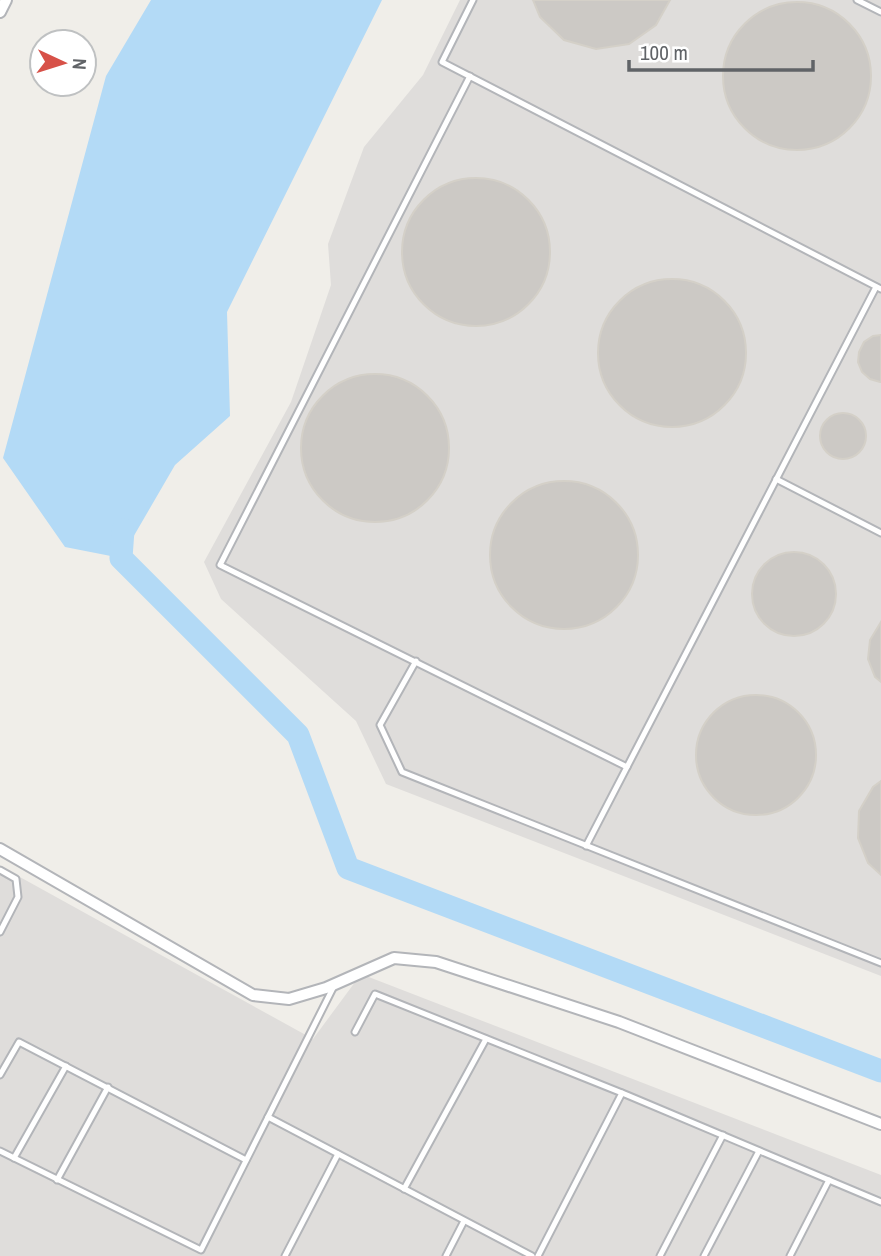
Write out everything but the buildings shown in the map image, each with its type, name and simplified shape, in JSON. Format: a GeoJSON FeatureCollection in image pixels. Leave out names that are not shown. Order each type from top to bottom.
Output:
{"type":"FeatureCollection","features":[{"type":"Feature","properties":{"kind":"street"},"geometry":{"type":"LineString","coordinates":[[0,12],[6,0]]}},
{"type":"Feature","properties":{"kind":"street"},"geometry":{"type":"LineString","coordinates":[[0,849],[253,995],[289,999],[335,984],[394,958],[436,962],[619,1022],[881,1124]]}},
{"type":"Feature","properties":{"kind":"lane"},"geometry":{"type":"LineString","coordinates":[[473,0],[442,62],[879,288],[776,479],[586,846]]}},
{"type":"Feature","properties":{"kind":"lane"},"geometry":{"type":"LineString","coordinates":[[857,0],[881,12]]}},
{"type":"Feature","properties":{"kind":"lane"},"geometry":{"type":"LineString","coordinates":[[470,76],[220,565],[627,767]]}},
{"type":"Feature","properties":{"kind":"lane"},"geometry":{"type":"LineString","coordinates":[[776,479],[881,533]]}},
{"type":"Feature","properties":{"kind":"lane"},"geometry":{"type":"LineString","coordinates":[[416,661],[380,725],[402,772],[881,962]]}},
{"type":"Feature","properties":{"kind":"lane"},"geometry":{"type":"LineString","coordinates":[[0,870],[16,879],[19,897],[0,932]]}},
{"type":"Feature","properties":{"kind":"lane"},"geometry":{"type":"LineString","coordinates":[[0,1152],[201,1250],[335,984]]}},
{"type":"Feature","properties":{"kind":"lane"},"geometry":{"type":"LineString","coordinates":[[355,1032],[375,994],[622,1093],[881,1202]]}},
{"type":"Feature","properties":{"kind":"lane"},"geometry":{"type":"LineString","coordinates":[[404,1189],[486,1039]]}},
{"type":"Feature","properties":{"kind":"lane"},"geometry":{"type":"LineString","coordinates":[[0,1076],[19,1042],[246,1160]]}},
{"type":"Feature","properties":{"kind":"lane"},"geometry":{"type":"LineString","coordinates":[[14,1158],[66,1066]]}},
{"type":"Feature","properties":{"kind":"lane"},"geometry":{"type":"LineString","coordinates":[[57,1180],[107,1087]]}},
{"type":"Feature","properties":{"kind":"lane"},"geometry":{"type":"LineString","coordinates":[[538,1256],[622,1093]]}},
{"type":"Feature","properties":{"kind":"lane"},"geometry":{"type":"LineString","coordinates":[[268,1117],[532,1256]]}},
{"type":"Feature","properties":{"kind":"lane"},"geometry":{"type":"LineString","coordinates":[[660,1256],[723,1135]]}},
{"type":"Feature","properties":{"kind":"lane"},"geometry":{"type":"LineString","coordinates":[[704,1256],[759,1151]]}},
{"type":"Feature","properties":{"kind":"lane"},"geometry":{"type":"LineString","coordinates":[[285,1256],[338,1154]]}},
{"type":"Feature","properties":{"kind":"lane"},"geometry":{"type":"LineString","coordinates":[[790,1256],[830,1180]]}},
{"type":"Feature","properties":{"kind":"lane"},"geometry":{"type":"LineString","coordinates":[[446,1256],[464,1221]]}},
{"type":"Feature","properties":{"kind":"shaded area"},"geometry":{"type":"Polygon","coordinates":[[[460,0],[881,0],[881,976],[386,784],[356,721],[221,599],[204,562],[291,402],[331,285],[328,244],[364,147],[423,75],[460,0]]]}},
{"type":"Feature","properties":{"kind":"shaded area"},"geometry":{"type":"Polygon","coordinates":[[[0,866],[313,1039],[361,974],[881,1175],[881,1256],[0,1256],[0,866]]]}},
{"type":"Feature","properties":{"kind":"water"},"geometry":{"type":"Polygon","coordinates":[[[151,0],[382,0],[227,312],[230,416],[175,465],[121,558],[65,547],[3,458],[106,76],[151,0]]]}},
{"type":"Feature","properties":{"kind":"waterway"},"geometry":{"type":"LineString","coordinates":[[123,530],[121,558],[298,735],[348,868],[881,1071]]}}]}
